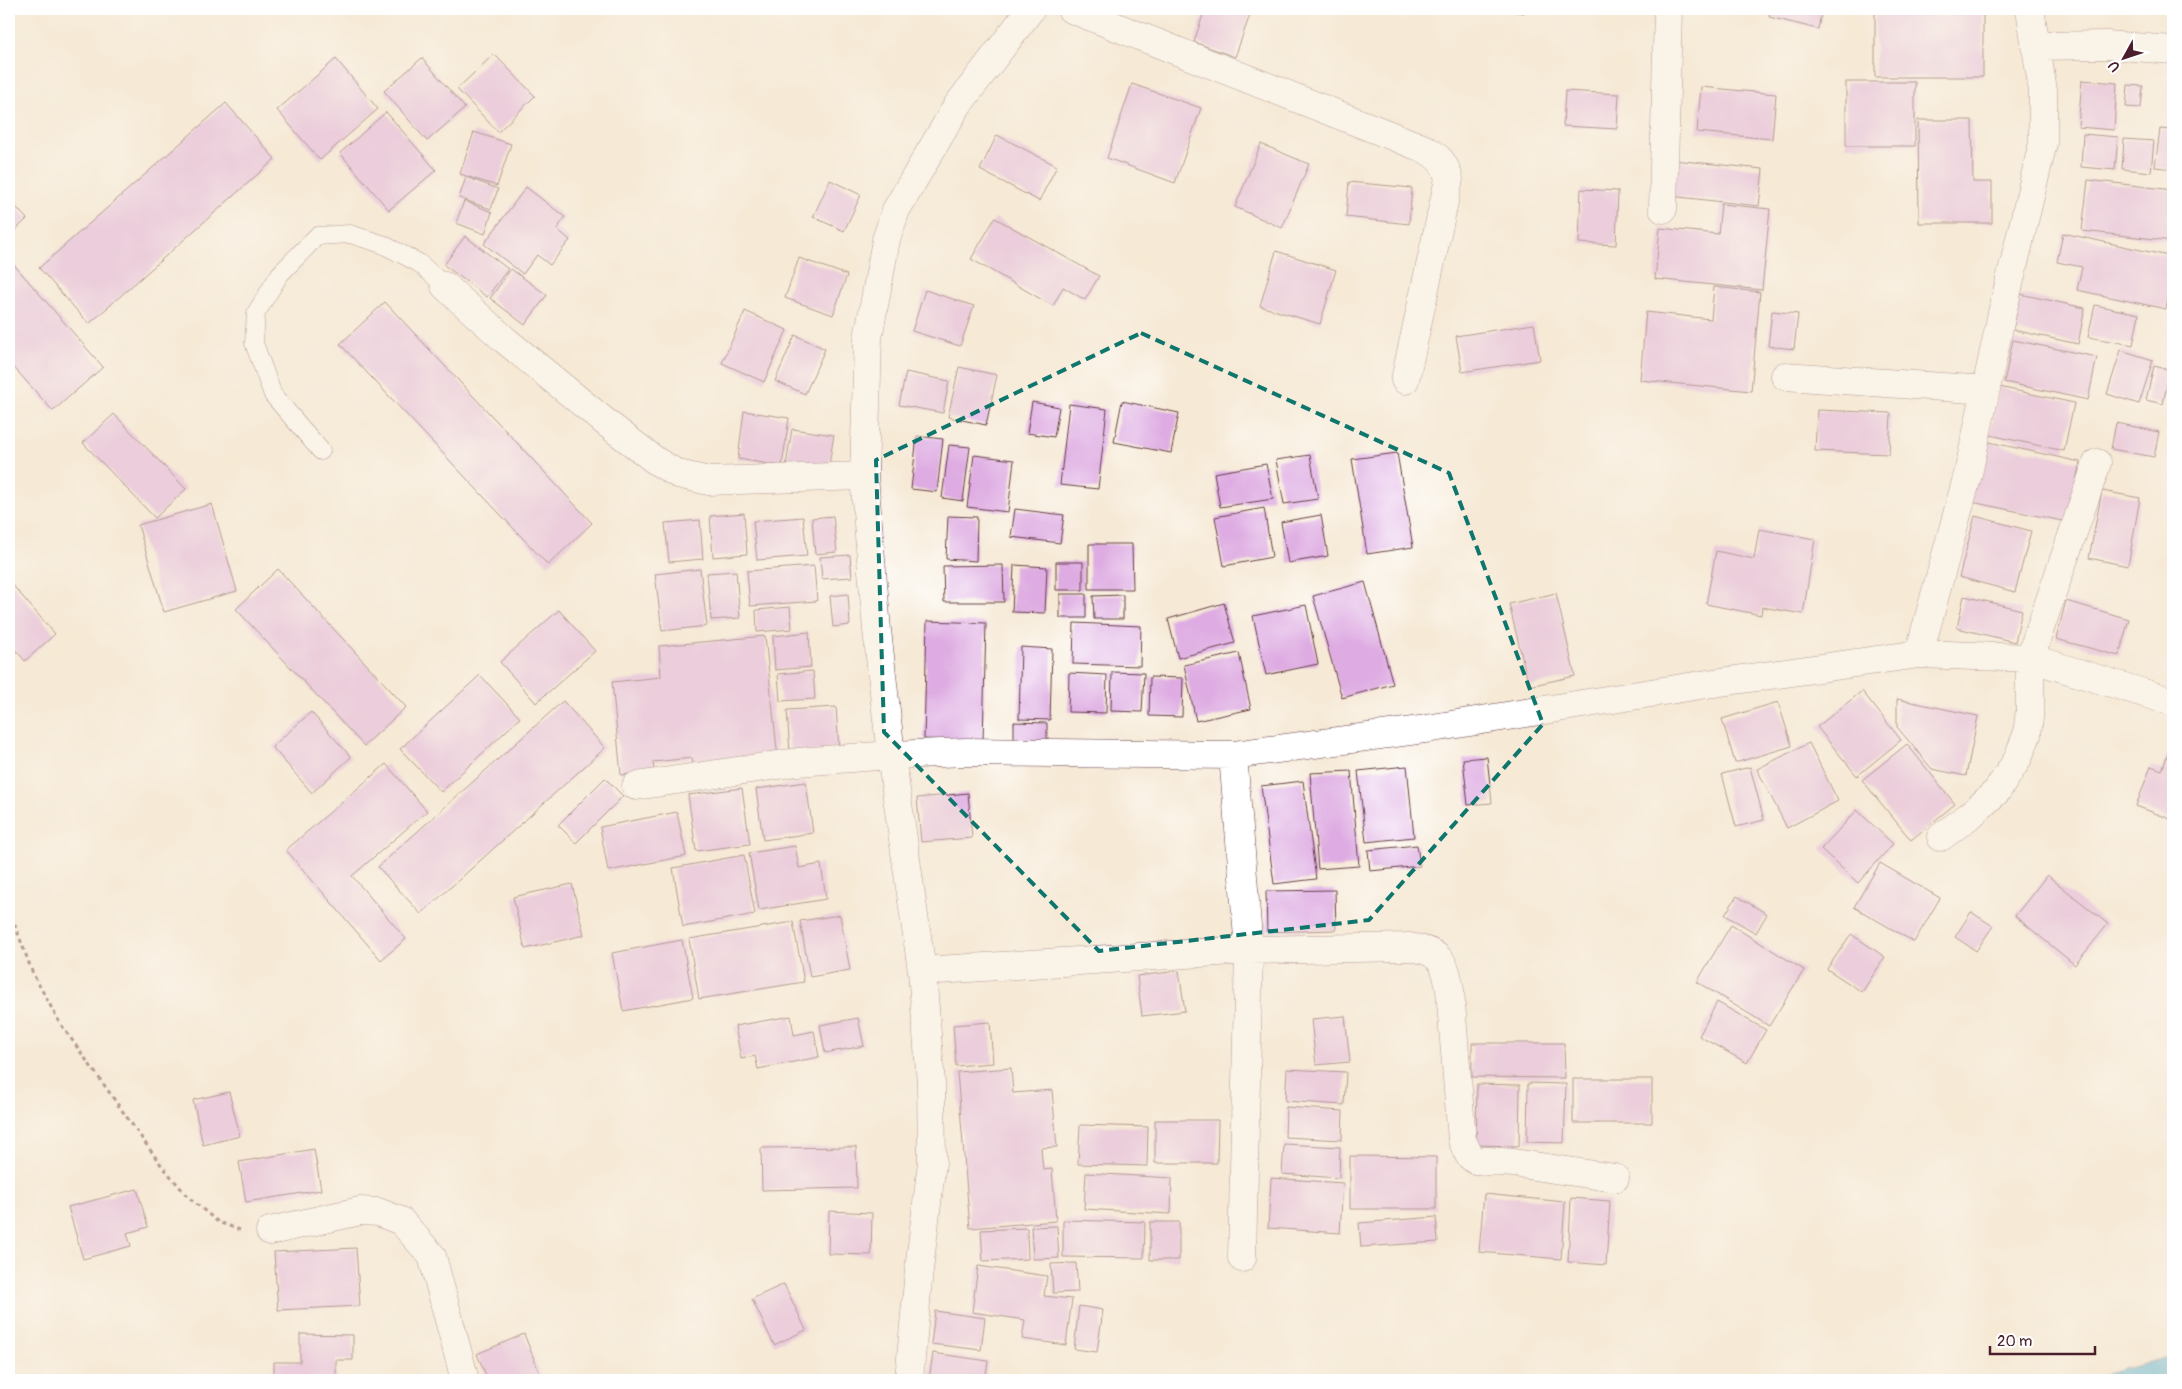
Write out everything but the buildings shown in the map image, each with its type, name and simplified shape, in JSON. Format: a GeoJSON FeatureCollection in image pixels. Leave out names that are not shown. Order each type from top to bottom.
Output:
{"type":"FeatureCollection","features":[{"type":"Feature","properties":{"kind":"street"},"geometry":{"type":"LineString","coordinates":[[909,1380],[919,1270],[932,1162],[931,1084],[922,970],[891,755],[864,476],[868,338],[886,240],[896,210],[957,106],[1031,9]]}},
{"type":"Feature","properties":{"kind":"street"},"geometry":{"type":"LineString","coordinates":[[1071,9],[1425,148],[1439,156],[1446,166],[1449,178],[1404,380]]}},
{"type":"Feature","properties":{"kind":"street"},"geometry":{"type":"LineString","coordinates":[[1663,209],[1668,9]]}},
{"type":"Feature","properties":{"kind":"street"},"geometry":{"type":"LineString","coordinates":[[1919,654],[1968,474],[2002,313],[2043,143],[2044,91],[2030,9]]}},
{"type":"Feature","properties":{"kind":"street"},"geometry":{"type":"LineString","coordinates":[[2035,46],[2107,45],[2173,50]]}},
{"type":"Feature","properties":{"kind":"street"},"geometry":{"type":"LineString","coordinates":[[444,286],[505,340],[609,425],[656,461],[678,474],[709,481],[864,476]]}},
{"type":"Feature","properties":{"kind":"street"},"geometry":{"type":"LineString","coordinates":[[1785,376],[1986,390]]}},
{"type":"Feature","properties":{"kind":"street"},"geometry":{"type":"LineString","coordinates":[[1941,837],[1973,813],[1997,791],[2018,760],[2027,735],[2030,658],[2097,463]]}},
{"type":"Feature","properties":{"kind":"street"},"geometry":{"type":"LineString","coordinates":[[636,786],[798,762],[891,755],[966,752],[1233,755],[1426,729],[1707,684],[1919,654],[2030,658],[2173,702]]}},
{"type":"Feature","properties":{"kind":"street"},"geometry":{"type":"LineString","coordinates":[[1233,755],[1249,950],[1242,1258]]}},
{"type":"Feature","properties":{"kind":"street"},"geometry":{"type":"LineString","coordinates":[[922,970],[1249,950],[1410,947],[1428,950],[1440,958],[1447,972],[1452,1008],[1462,1140],[1469,1155],[1475,1160],[1514,1163],[1614,1178]]}},
{"type":"Feature","properties":{"kind":"street"},"geometry":{"type":"LineString","coordinates":[[270,1231],[360,1212],[378,1212],[401,1220],[432,1256],[465,1380]]}},
{"type":"Feature","properties":{"kind":"lane"},"geometry":{"type":"LineString","coordinates":[[321,451],[272,395],[254,343],[256,313],[280,274],[318,236],[350,234],[382,244],[419,263],[444,286]]}},
{"type":"Feature","properties":{"kind":"path"},"geometry":{"type":"LineString","coordinates":[[9,909],[33,974],[60,1023],[158,1162],[188,1197],[218,1222],[240,1230],[270,1231]]}},
{"type":"Feature","properties":{"kind":"highlighted area"},"geometry":{"type":"Polygon","coordinates":[[[1141,333],[1449,473],[1543,724],[1369,920],[1099,951],[884,732],[876,460],[1141,333]]]}},
{"type":"Feature","properties":{"kind":"water"},"geometry":{"type":"Polygon","coordinates":[[[2173,1356],[2173,1380],[2084,1380],[2173,1356]]]}}]}
